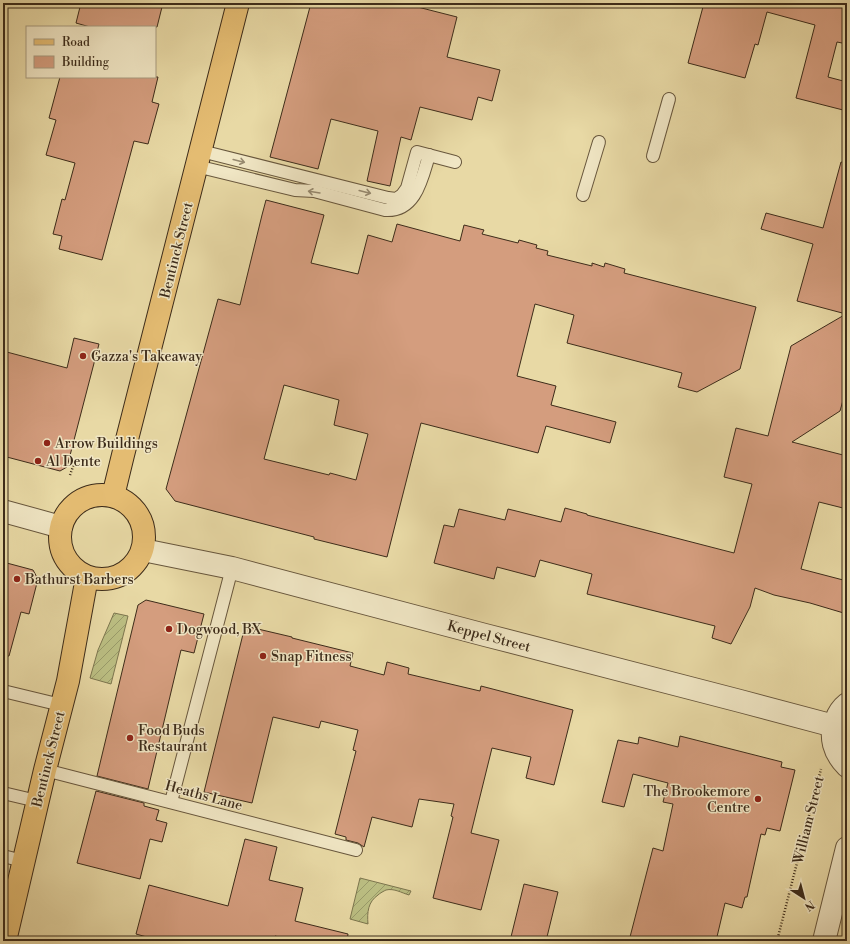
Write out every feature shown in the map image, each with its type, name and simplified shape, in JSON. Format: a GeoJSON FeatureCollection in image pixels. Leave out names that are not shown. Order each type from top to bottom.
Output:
{"type":"FeatureCollection","features":[{"type":"Feature","properties":{"kind":"main road","name":"Bentinck Street"},"geometry":{"type":"LineString","coordinates":[[114,496],[123,455],[238,3]]}},
{"type":"Feature","properties":{"kind":"main road"},"geometry":{"type":"LineString","coordinates":[[100,495],[114,496],[126,502],[136,511],[142,523],[145,536],[143,550],[137,562],[127,572],[114,578],[100,580],[87,577],[76,571],[68,562],[62,551],[60,539],[61,527],[66,515],[75,505],[87,498],[100,495]]}},
{"type":"Feature","properties":{"kind":"main road","name":"Bentinck Street"},"geometry":{"type":"LineString","coordinates":[[4,941],[13,858],[37,801],[68,681],[87,577]]}},
{"type":"Feature","properties":{"kind":"street"},"geometry":{"type":"LineString","coordinates":[[3,511],[61,527]]}},
{"type":"Feature","properties":{"kind":"street","name":"Keppel Street"},"geometry":{"type":"LineString","coordinates":[[143,550],[232,568],[834,726]]}},
{"type":"Feature","properties":{"kind":"street"},"geometry":{"type":"LineString","coordinates":[[847,704],[838,716],[834,726],[833,737],[839,757],[847,766]]}},
{"type":"Feature","properties":{"kind":"street"},"geometry":{"type":"LineString","coordinates":[[824,941],[847,848]]}},
{"type":"Feature","properties":{"kind":"lane"},"geometry":{"type":"LineString","coordinates":[[653,156],[669,99]]}},
{"type":"Feature","properties":{"kind":"lane"},"geometry":{"type":"LineString","coordinates":[[583,195],[598,142]]}},
{"type":"Feature","properties":{"kind":"lane"},"geometry":{"type":"LineString","coordinates":[[199,158],[295,190],[314,191],[385,210],[393,210],[402,207],[410,201],[417,191],[429,155],[455,162]]}},
{"type":"Feature","properties":{"kind":"lane"},"geometry":{"type":"LineString","coordinates":[[171,802],[232,568]]}},
{"type":"Feature","properties":{"kind":"lane"},"geometry":{"type":"LineString","coordinates":[[3,691],[61,705]]}},
{"type":"Feature","properties":{"kind":"lane","name":"Heaths Lane"},"geometry":{"type":"LineString","coordinates":[[45,770],[356,850]]}},
{"type":"Feature","properties":{"kind":"lane"},"geometry":{"type":"LineString","coordinates":[[3,793],[37,801]]}},
{"type":"Feature","properties":{"kind":"path"},"geometry":{"type":"LineString","coordinates":[[70,475],[75,461]]}},
{"type":"Feature","properties":{"kind":"path","name":"William Street"},"geometry":{"type":"LineString","coordinates":[[777,941],[821,768]]}},
{"type":"Feature","properties":{"kind":"green space"},"geometry":{"type":"Polygon","coordinates":[[[114,613],[128,616],[111,684],[90,678],[98,650],[114,613]]]}},
{"type":"Feature","properties":{"kind":"green space"},"geometry":{"type":"Polygon","coordinates":[[[360,878],[411,891],[409,895],[395,890],[386,890],[379,894],[370,904],[368,924],[350,919],[360,878]]]}},
{"type":"Feature","properties":{"kind":"building"},"geometry":{"type":"Polygon","coordinates":[[[81,3],[163,3],[157,27],[86,26],[76,23],[81,3]]]}},
{"type":"Feature","properties":{"kind":"building"},"geometry":{"type":"Polygon","coordinates":[[[311,3],[402,3],[457,17],[447,57],[500,70],[492,101],[478,97],[472,120],[420,107],[411,140],[401,137],[390,186],[367,181],[378,131],[331,119],[318,169],[270,157],[311,3]]]}},
{"type":"Feature","properties":{"kind":"building"},"geometry":{"type":"Polygon","coordinates":[[[704,3],[847,3],[847,44],[837,42],[828,77],[847,82],[847,111],[796,98],[815,25],[767,12],[758,45],[755,44],[745,78],[688,63],[704,3]]]}},
{"type":"Feature","properties":{"kind":"building"},"geometry":{"type":"Polygon","coordinates":[[[158,77],[152,102],[159,104],[148,144],[134,141],[102,260],[59,249],[62,236],[53,234],[62,199],[65,200],[75,163],[46,155],[56,120],[49,118],[60,78],[158,77]]]}},
{"type":"Feature","properties":{"kind":"building"},"geometry":{"type":"Polygon","coordinates":[[[841,162],[847,163],[847,386],[840,411],[792,442],[847,456],[847,509],[819,502],[801,569],[847,581],[847,614],[810,603],[774,595],[755,588],[750,607],[731,644],[712,638],[715,626],[587,594],[592,574],[540,560],[535,577],[497,567],[494,579],[434,563],[444,525],[454,527],[459,509],[505,520],[508,509],[561,522],[565,508],[734,553],[752,484],[724,477],[736,428],[768,436],[791,346],[846,314],[797,301],[813,244],[761,229],[766,213],[823,228],[841,162]]]}},
{"type":"Feature","properties":{"kind":"building"},"geometry":{"type":"Polygon","coordinates":[[[266,200],[324,215],[311,263],[358,274],[368,235],[392,242],[397,224],[460,241],[464,225],[484,230],[482,234],[518,243],[519,240],[537,245],[536,248],[548,251],[547,255],[592,266],[592,263],[604,267],[605,263],[625,269],[624,273],[756,307],[740,369],[697,392],[678,387],[682,373],[567,343],[574,315],[535,304],[517,376],[556,386],[551,405],[616,422],[610,443],[546,426],[538,453],[421,423],[387,557],[314,539],[314,537],[175,501],[166,489],[218,299],[240,305],[266,200]],[[284,385],[264,459],[356,480],[368,434],[334,425],[339,400],[284,385]]]}},
{"type":"Feature","properties":{"kind":"building"},"geometry":{"type":"Polygon","coordinates":[[[74,338],[99,344],[67,467],[60,471],[3,456],[3,351],[67,368],[74,338]]]}},
{"type":"Feature","properties":{"kind":"building"},"geometry":{"type":"Polygon","coordinates":[[[3,562],[33,570],[38,579],[29,614],[21,612],[9,656],[3,656],[3,562]]]}},
{"type":"Feature","properties":{"kind":"building"},"geometry":{"type":"Polygon","coordinates":[[[146,600],[204,614],[194,653],[181,650],[148,789],[97,776],[138,605],[146,600]]]}},
{"type":"Feature","properties":{"kind":"building"},"geometry":{"type":"Polygon","coordinates":[[[245,626],[353,653],[350,666],[384,675],[387,662],[409,668],[408,674],[480,691],[481,686],[573,710],[554,785],[526,778],[531,757],[492,748],[471,833],[499,840],[481,910],[433,898],[453,817],[451,816],[454,804],[419,799],[412,827],[372,817],[364,847],[358,843],[346,840],[346,837],[335,834],[356,751],[353,750],[358,730],[321,721],[319,728],[273,717],[252,803],[204,792],[245,626]]]}},
{"type":"Feature","properties":{"kind":"building"},"geometry":{"type":"Polygon","coordinates":[[[680,736],[782,762],[781,767],[795,770],[780,831],[767,828],[765,835],[761,834],[747,897],[745,897],[742,908],[725,903],[716,941],[645,941],[630,937],[653,848],[663,851],[673,804],[663,802],[668,783],[633,774],[624,807],[602,802],[618,740],[638,744],[639,737],[678,747],[680,736]]]}},
{"type":"Feature","properties":{"kind":"building"},"geometry":{"type":"Polygon","coordinates":[[[96,791],[144,803],[144,806],[159,810],[156,820],[167,823],[162,842],[150,839],[140,879],[77,863],[96,791]]]}},
{"type":"Feature","properties":{"kind":"building"},"geometry":{"type":"Polygon","coordinates":[[[245,839],[277,847],[269,880],[303,888],[295,921],[348,934],[347,941],[294,941],[275,936],[273,941],[161,941],[136,934],[149,885],[228,906],[245,839]]]}},
{"type":"Feature","properties":{"kind":"building"},"geometry":{"type":"Polygon","coordinates":[[[524,884],[558,892],[546,941],[510,941],[524,884]]]}},
{"type":"Feature","properties":{"kind":"place","name":"Gazza's Takeaway"},"geometry":{"type":"Point","coordinates":[83,356]}},
{"type":"Feature","properties":{"kind":"place","name":"Arrow Buildings"},"geometry":{"type":"Point","coordinates":[47,443]}},
{"type":"Feature","properties":{"kind":"place","name":"Al Dente"},"geometry":{"type":"Point","coordinates":[38,461]}},
{"type":"Feature","properties":{"kind":"place","name":"Bathurst Barbers"},"geometry":{"type":"Point","coordinates":[17,579]}},
{"type":"Feature","properties":{"kind":"place","name":"Dogwood, BX"},"geometry":{"type":"Point","coordinates":[169,629]}},
{"type":"Feature","properties":{"kind":"place","name":"Snap Fitness"},"geometry":{"type":"Point","coordinates":[263,656]}},
{"type":"Feature","properties":{"kind":"place","name":"Food Buds Restaurant"},"geometry":{"type":"Point","coordinates":[130,738]}},
{"type":"Feature","properties":{"kind":"place","name":"The Brookemore Centre"},"geometry":{"type":"Point","coordinates":[758,799]}}]}
